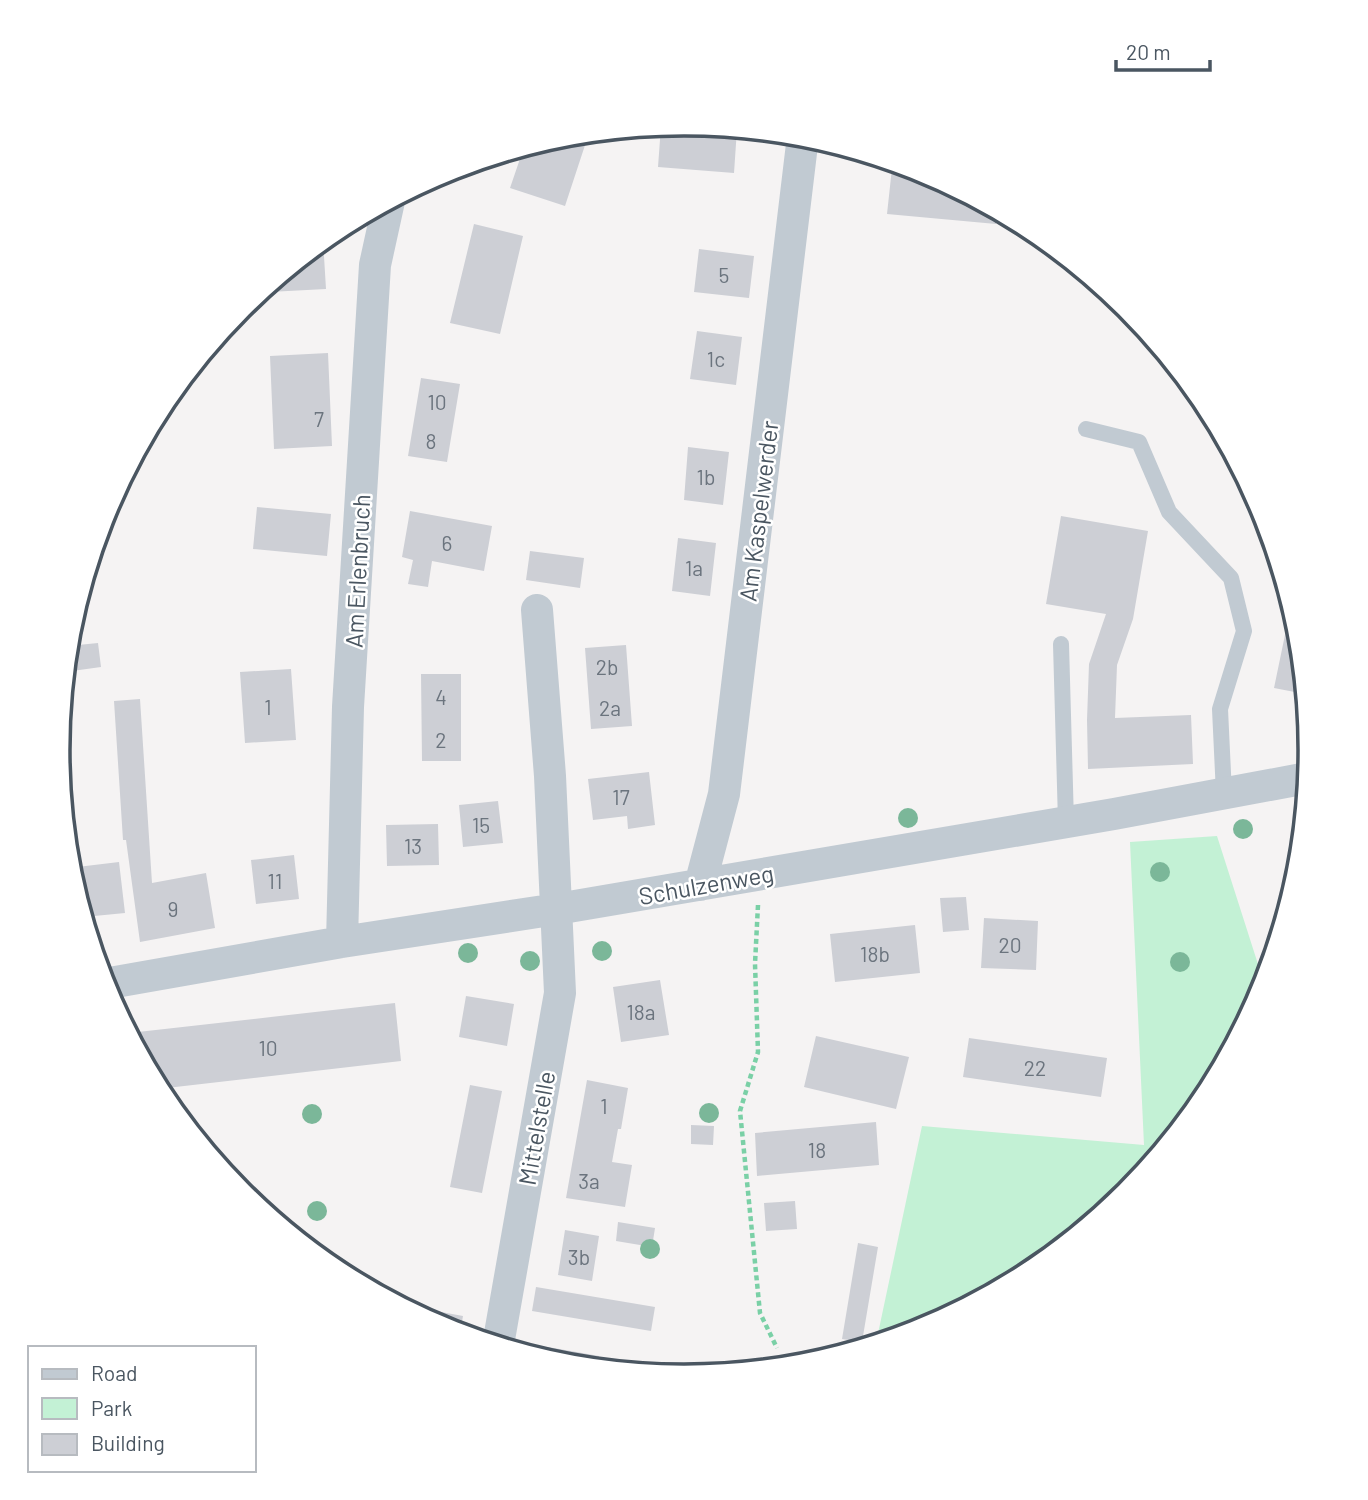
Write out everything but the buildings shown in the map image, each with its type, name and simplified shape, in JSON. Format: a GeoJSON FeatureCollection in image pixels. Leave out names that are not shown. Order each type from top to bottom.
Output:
{"type":"FeatureCollection","features":[{"type":"Feature","properties":{"kind":"street","name":"Am Kaspelwerder"},"geometry":{"type":"LineString","coordinates":[[700,885],[724,794],[801,148]]}},
{"type":"Feature","properties":{"kind":"street","name":"Am Erlenbruch"},"geometry":{"type":"LineString","coordinates":[[342,942],[348,707],[375,265],[385,213]]}},
{"type":"Feature","properties":{"kind":"street"},"geometry":{"type":"LineString","coordinates":[[537,610],[550,776],[556,909]]}},
{"type":"Feature","properties":{"kind":"street","name":"Schulzenweg"},"geometry":{"type":"LineString","coordinates":[[116,982],[342,942],[760,875],[1297,780]]}},
{"type":"Feature","properties":{"kind":"street","name":"Mittelstelle"},"geometry":{"type":"LineString","coordinates":[[500,1335],[560,993],[556,909]]}},
{"type":"Feature","properties":{"kind":"lane"},"geometry":{"type":"LineString","coordinates":[[1086,429],[1139,442],[1169,512],[1231,578],[1244,631],[1220,709],[1224,794]]}},
{"type":"Feature","properties":{"kind":"lane"},"geometry":{"type":"LineString","coordinates":[[1061,644],[1066,822]]}},
{"type":"Feature","properties":{"kind":"path"},"geometry":{"type":"LineString","coordinates":[[760,875],[755,964],[758,1052],[740,1111],[760,1313],[777,1348]]}},
{"type":"Feature","properties":{"kind":"green space"},"geometry":{"type":"Polygon","coordinates":[[[1217,836],[1258,965],[1235,1022],[1195,1091],[1171,1124],[1146,1155],[1089,1212],[1025,1261],[991,1282],[956,1301],[878,1332],[922,1126],[1144,1145],[1130,842],[1217,836]]]}}]}
